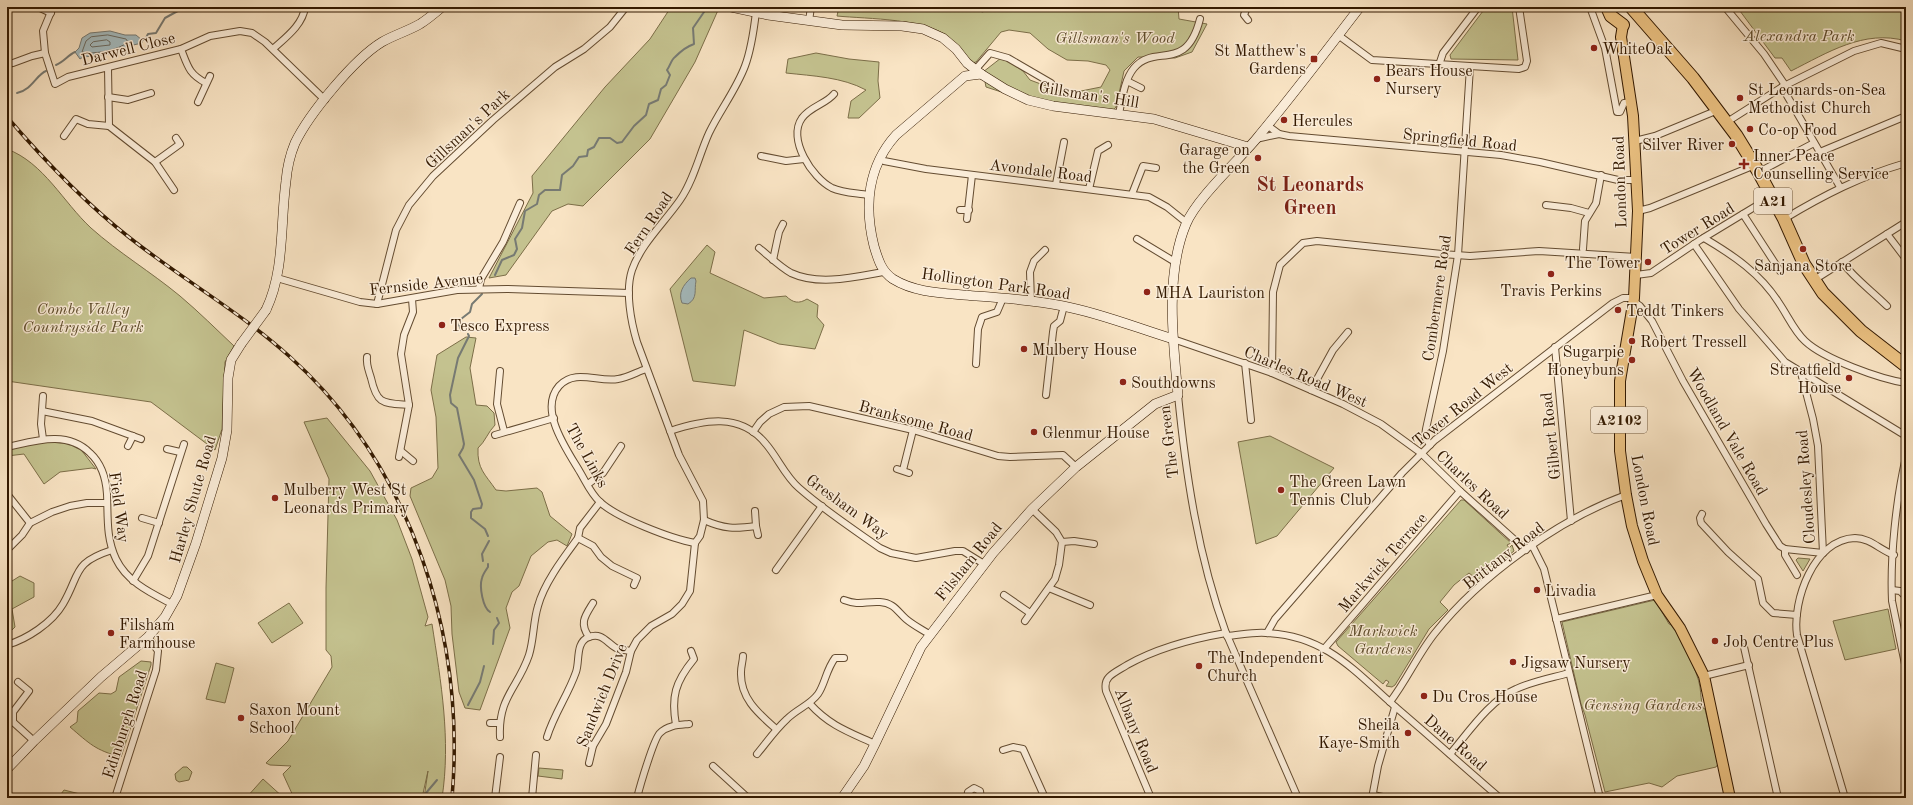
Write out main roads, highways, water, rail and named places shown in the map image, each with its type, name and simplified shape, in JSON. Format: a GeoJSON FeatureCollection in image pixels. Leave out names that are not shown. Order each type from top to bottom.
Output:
{"type":"FeatureCollection","features":[{"type":"Feature","properties":{"kind":"highway"},"geometry":{"type":"LineString","coordinates":[[1607,7],[1611,16],[1623,25],[1638,22],[1647,26]]}},
{"type":"Feature","properties":{"kind":"highway","name":"London Road"},"geometry":{"type":"LineString","coordinates":[[1623,25],[1629,18],[1628,7]]}},
{"type":"Feature","properties":{"kind":"highway","name":"A21"},"geometry":{"type":"LineString","coordinates":[[1631,7],[1693,78],[1727,122],[1757,169],[1784,219],[1804,264],[1814,280],[1834,306],[1861,331],[1906,366]]}},
{"type":"Feature","properties":{"kind":"main road","name":"London Road"},"geometry":{"type":"LineString","coordinates":[[1623,25],[1621,37],[1631,102],[1635,142],[1638,211],[1634,300],[1620,381],[1620,451],[1626,495],[1639,550],[1657,594],[1680,628],[1704,676],[1730,798]]}},
{"type":"Feature","properties":{"kind":"water"},"geometry":{"type":"Polygon","coordinates":[[[110,31],[125,35],[136,35],[142,40],[142,43],[129,46],[125,50],[113,54],[83,57],[80,59],[75,52],[79,48],[82,38],[90,33],[110,31]]]}},
{"type":"Feature","properties":{"kind":"water"},"geometry":{"type":"Polygon","coordinates":[[[691,278],[695,278],[696,281],[695,294],[691,302],[688,304],[682,303],[682,289],[691,278]]]}},
{"type":"Feature","properties":{"kind":"waterway"},"geometry":{"type":"LineString","coordinates":[[142,40],[145,40],[148,34],[156,33],[165,18],[185,7]]}},
{"type":"Feature","properties":{"kind":"waterway"},"geometry":{"type":"LineString","coordinates":[[495,275],[502,260],[514,255],[517,249],[515,239],[522,228],[525,211],[537,204],[539,195],[545,190],[560,190],[562,175],[573,166],[579,157],[587,156],[588,150],[594,147],[599,138],[610,138],[617,143],[622,142],[634,126],[646,115],[649,104],[658,100],[661,89],[666,85],[670,75],[667,70],[672,60],[684,49],[694,44],[693,28],[704,12]]}},
{"type":"Feature","properties":{"kind":"waterway"},"geometry":{"type":"LineString","coordinates":[[56,65],[75,52]]}},
{"type":"Feature","properties":{"kind":"waterway"},"geometry":{"type":"LineString","coordinates":[[17,93],[27,89],[40,75],[46,71]]}},
{"type":"Feature","properties":{"kind":"waterway"},"geometry":{"type":"LineString","coordinates":[[461,330],[459,325],[461,319],[470,312],[472,304],[482,294]]}},
{"type":"Feature","properties":{"kind":"waterway"},"geometry":{"type":"LineString","coordinates":[[468,334],[469,336],[458,358],[450,395],[451,403],[457,408],[464,444],[459,455],[474,480],[482,504],[481,508],[473,509],[471,512],[471,518],[485,529],[488,536]]}},
{"type":"Feature","properties":{"kind":"waterway"},"geometry":{"type":"LineString","coordinates":[[483,561],[482,554],[489,541]]}},
{"type":"Feature","properties":{"kind":"waterway"},"geometry":{"type":"LineString","coordinates":[[488,564],[488,567],[482,577],[481,587],[485,606],[490,612]]}},
{"type":"Feature","properties":{"kind":"waterway"},"geometry":{"type":"LineString","coordinates":[[493,644],[494,630],[499,623],[497,618]]}},
{"type":"Feature","properties":{"kind":"waterway"},"geometry":{"type":"LineString","coordinates":[[468,705],[480,682],[484,666]]}},
{"type":"Feature","properties":{"kind":"waterway"},"geometry":{"type":"LineString","coordinates":[[425,798],[426,793],[437,780]]}},
{"type":"Feature","properties":{"kind":"railway"},"geometry":{"type":"LineString","coordinates":[[7,117],[66,180],[113,225],[231,310],[289,356],[332,400],[368,449],[398,502],[422,558],[439,616],[450,676],[454,737],[452,798]]}},
{"type":"Feature","properties":{"kind":"place","name":"WhiteOak"},"geometry":{"type":"Point","coordinates":[1594,48]}},
{"type":"Feature","properties":{"kind":"place","name":"St Matthew's Gardens"},"geometry":{"type":"Point","coordinates":[1314,59]}},
{"type":"Feature","properties":{"kind":"place","name":"Bears House Nursery"},"geometry":{"type":"Point","coordinates":[1377,79]}},
{"type":"Feature","properties":{"kind":"place","name":"St Leonards-on-Sea Methodist Church"},"geometry":{"type":"Point","coordinates":[1740,98]}},
{"type":"Feature","properties":{"kind":"place","name":"Hercules"},"geometry":{"type":"Point","coordinates":[1284,120]}},
{"type":"Feature","properties":{"kind":"place","name":"Co-op Food"},"geometry":{"type":"Point","coordinates":[1750,129]}},
{"type":"Feature","properties":{"kind":"place","name":"Silver River"},"geometry":{"type":"Point","coordinates":[1732,144]}},
{"type":"Feature","properties":{"kind":"place","name":"Garage on the Green"},"geometry":{"type":"Point","coordinates":[1258,158]}},
{"type":"Feature","properties":{"kind":"place","name":"Inner Peace Counselling Service"},"geometry":{"type":"Point","coordinates":[1744,164]}},
{"type":"Feature","properties":{"kind":"place","name":"Sanjana Store"},"geometry":{"type":"Point","coordinates":[1803,249]}},
{"type":"Feature","properties":{"kind":"place","name":"The Tower"},"geometry":{"type":"Point","coordinates":[1648,262]}},
{"type":"Feature","properties":{"kind":"place","name":"Travis Perkins"},"geometry":{"type":"Point","coordinates":[1551,274]}},
{"type":"Feature","properties":{"kind":"place","name":"MHA Lauriston"},"geometry":{"type":"Point","coordinates":[1147,292]}},
{"type":"Feature","properties":{"kind":"place","name":"Teddt Tinkers"},"geometry":{"type":"Point","coordinates":[1618,310]}},
{"type":"Feature","properties":{"kind":"place","name":"Tesco Express"},"geometry":{"type":"Point","coordinates":[442,325]}},
{"type":"Feature","properties":{"kind":"place","name":"Robert Tressell"},"geometry":{"type":"Point","coordinates":[1632,341]}},
{"type":"Feature","properties":{"kind":"place","name":"Mulbery House"},"geometry":{"type":"Point","coordinates":[1024,349]}},
{"type":"Feature","properties":{"kind":"place","name":"Sugarpie Honeybuns"},"geometry":{"type":"Point","coordinates":[1632,360]}},
{"type":"Feature","properties":{"kind":"place","name":"Streatfield House"},"geometry":{"type":"Point","coordinates":[1849,378]}},
{"type":"Feature","properties":{"kind":"place","name":"Southdowns"},"geometry":{"type":"Point","coordinates":[1123,382]}},
{"type":"Feature","properties":{"kind":"place","name":"Glenmur House"},"geometry":{"type":"Point","coordinates":[1034,432]}},
{"type":"Feature","properties":{"kind":"place","name":"The Green Lawn Tennis Club"},"geometry":{"type":"Point","coordinates":[1281,490]}},
{"type":"Feature","properties":{"kind":"place","name":"Mulberry West St Leonards Primary"},"geometry":{"type":"Point","coordinates":[275,498]}},
{"type":"Feature","properties":{"kind":"place","name":"Livadia"},"geometry":{"type":"Point","coordinates":[1537,590]}},
{"type":"Feature","properties":{"kind":"place","name":"Filsham Farmhouse"},"geometry":{"type":"Point","coordinates":[111,633]}},
{"type":"Feature","properties":{"kind":"place","name":"Job Centre Plus"},"geometry":{"type":"Point","coordinates":[1715,641]}},
{"type":"Feature","properties":{"kind":"place","name":"Jigsaw Nursery"},"geometry":{"type":"Point","coordinates":[1513,662]}},
{"type":"Feature","properties":{"kind":"place","name":"The Independent Church"},"geometry":{"type":"Point","coordinates":[1199,666]}},
{"type":"Feature","properties":{"kind":"place","name":"Du Cros House"},"geometry":{"type":"Point","coordinates":[1424,696]}},
{"type":"Feature","properties":{"kind":"place","name":"Saxon Mount School"},"geometry":{"type":"Point","coordinates":[241,718]}},
{"type":"Feature","properties":{"kind":"place","name":"Sheila Kaye-Smith"},"geometry":{"type":"Point","coordinates":[1408,733]}},
{"type":"Feature","properties":{"kind":"district","name":"St Leonards Green"},"geometry":{"type":"Point","coordinates":[1310,196]}},
{"type":"Feature","properties":{"kind":"park label","name":"Alexandra Park"},"geometry":{"type":"Point","coordinates":[1799,35]}},
{"type":"Feature","properties":{"kind":"park label","name":"Gillsman's Wood"},"geometry":{"type":"Point","coordinates":[1115,37]}},
{"type":"Feature","properties":{"kind":"park label","name":"Combe Valley Countryside Park"},"geometry":{"type":"Point","coordinates":[83,317]}},
{"type":"Feature","properties":{"kind":"park label","name":"Markwick Gardens"},"geometry":{"type":"Point","coordinates":[1383,639]}},
{"type":"Feature","properties":{"kind":"park label","name":"Gensing Gardens"},"geometry":{"type":"Point","coordinates":[1643,704]}}]}
